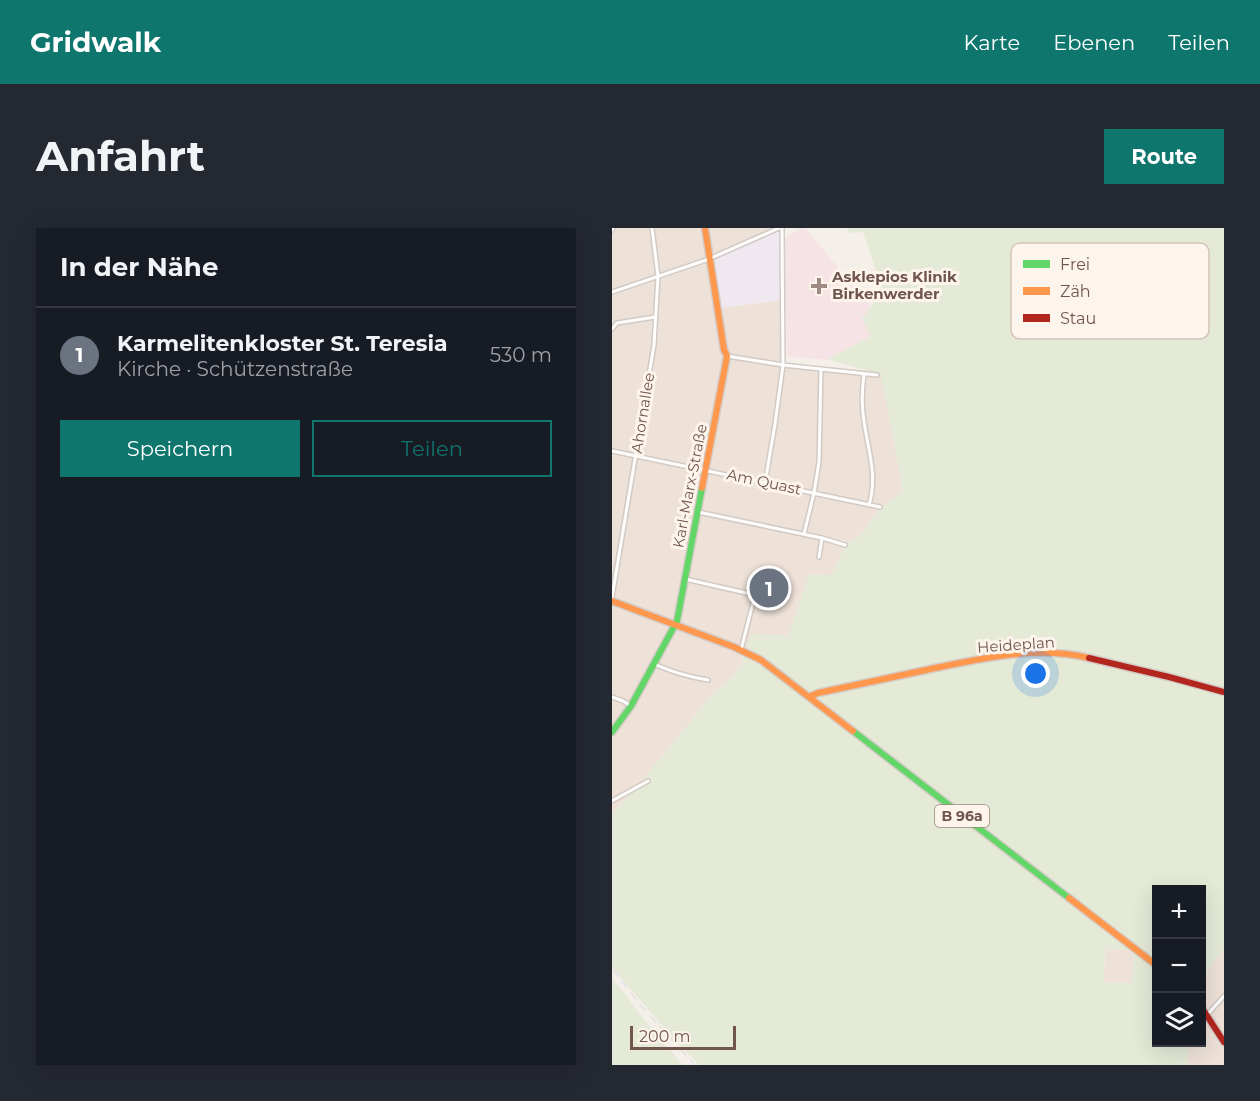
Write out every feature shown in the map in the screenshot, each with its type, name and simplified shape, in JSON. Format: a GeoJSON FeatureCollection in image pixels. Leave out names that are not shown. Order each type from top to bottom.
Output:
{"type":"FeatureCollection","features":[{"type":"Feature","properties":{"kind":"street","name":"Ahornallee"},"geometry":{"type":"LineString","coordinates":[[612,599],[654,345],[658,276],[652,228]]}},
{"type":"Feature","properties":{"kind":"street","name":"Karl-Marx-Straße"},"geometry":{"type":"LineString","coordinates":[[612,732],[631,706],[675,625],[727,356],[724,350],[705,228]]}},
{"type":"Feature","properties":{"kind":"street"},"geometry":{"type":"LineString","coordinates":[[612,292],[710,259],[781,228],[783,365],[765,483]]}},
{"type":"Feature","properties":{"kind":"street"},"geometry":{"type":"LineString","coordinates":[[612,329],[617,323],[655,317]]}},
{"type":"Feature","properties":{"kind":"street"},"geometry":{"type":"LineString","coordinates":[[727,356],[783,365],[877,375]]}},
{"type":"Feature","properties":{"kind":"street"},"geometry":{"type":"LineString","coordinates":[[804,534],[819,462],[821,369]]}},
{"type":"Feature","properties":{"kind":"street"},"geometry":{"type":"LineString","coordinates":[[864,374],[861,396],[873,476],[873,494],[869,505]]}},
{"type":"Feature","properties":{"kind":"street","name":"Am Quast"},"geometry":{"type":"LineString","coordinates":[[612,451],[880,507]]}},
{"type":"Feature","properties":{"kind":"street"},"geometry":{"type":"LineString","coordinates":[[697,512],[822,538],[845,545]]}},
{"type":"Feature","properties":{"kind":"street"},"geometry":{"type":"LineString","coordinates":[[819,557],[822,538]]}},
{"type":"Feature","properties":{"kind":"street"},"geometry":{"type":"LineString","coordinates":[[685,579],[755,595],[741,650]]}},
{"type":"Feature","properties":{"kind":"street","name":"B 96a"},"geometry":{"type":"LineString","coordinates":[[612,599],[755,656],[1152,962]]}},
{"type":"Feature","properties":{"kind":"street","name":"Heideplan"},"geometry":{"type":"LineString","coordinates":[[809,697],[818,693],[983,658],[1040,653],[1085,657],[1224,692]]}},
{"type":"Feature","properties":{"kind":"street"},"geometry":{"type":"LineString","coordinates":[[654,664],[680,674],[708,680]]}},
{"type":"Feature","properties":{"kind":"street"},"geometry":{"type":"LineString","coordinates":[[612,697],[631,706]]}},
{"type":"Feature","properties":{"kind":"street"},"geometry":{"type":"LineString","coordinates":[[612,801],[648,780]]}},
{"type":"Feature","properties":{"kind":"street"},"geometry":{"type":"LineString","coordinates":[[1223,1040],[1206,1015],[1224,996]]}},
{"type":"Feature","properties":{"kind":"shaded area"},"geometry":{"type":"Polygon","coordinates":[[[612,228],[781,228],[713,261],[720,308],[781,300],[783,365],[882,376],[903,492],[879,509],[862,533],[845,545],[832,575],[809,574],[789,635],[744,653],[741,665],[733,676],[712,695],[647,775],[612,813],[612,228]]]}},
{"type":"Feature","properties":{"kind":"shaded area","name":"Asklepios Klinik Birkenwerder"},"geometry":{"type":"Polygon","coordinates":[[[805,228],[871,307],[862,319],[872,336],[828,360],[787,356],[785,238],[805,228]]]}},
{"type":"Feature","properties":{"kind":"shaded area"},"geometry":{"type":"Polygon","coordinates":[[[779,230],[781,300],[719,308],[713,261],[779,230]]]}},
{"type":"Feature","properties":{"kind":"shaded area"},"geometry":{"type":"Polygon","coordinates":[[[1105,949],[1134,952],[1132,983],[1104,982],[1105,949]]]}},
{"type":"Feature","properties":{"kind":"shaded area"},"geometry":{"type":"Polygon","coordinates":[[[1224,950],[1224,1065],[1187,1065],[1189,1047],[1206,1047],[1206,974],[1224,950]]]}},
{"type":"Feature","properties":{"kind":"green space"},"geometry":{"type":"Polygon","coordinates":[[[847,228],[1224,228],[1224,950],[1206,974],[1206,885],[1152,885],[1152,1047],[1189,1047],[1187,1065],[699,1065],[612,967],[612,813],[647,775],[712,695],[733,676],[741,665],[751,634],[789,635],[809,574],[832,575],[845,545],[862,533],[879,509],[903,492],[881,375],[828,359],[871,336],[862,319],[878,294],[876,272],[863,232],[848,233],[847,228]],[[1105,949],[1104,982],[1132,983],[1134,952],[1105,949]]]}},
{"type":"Feature","properties":{"kind":"green space"},"geometry":{"type":"Polygon","coordinates":[[[612,978],[654,1032],[683,1065],[612,1065],[612,978]]]}},
{"type":"Feature","properties":{"kind":"railway"},"geometry":{"type":"LineString","coordinates":[[612,969],[644,1009],[695,1065]]}},
{"type":"Feature","properties":{"kind":"traffic: fast"},"geometry":{"type":"LineString","coordinates":[[612,732],[631,706],[677,621],[702,488]]}},
{"type":"Feature","properties":{"kind":"traffic: fast"},"geometry":{"type":"LineString","coordinates":[[853,731],[1069,898]]}},
{"type":"Feature","properties":{"kind":"traffic: slow"},"geometry":{"type":"LineString","coordinates":[[702,488],[727,356],[724,350],[705,228]]}},
{"type":"Feature","properties":{"kind":"traffic: slow"},"geometry":{"type":"LineString","coordinates":[[612,601],[734,647],[761,660],[853,731]]}},
{"type":"Feature","properties":{"kind":"traffic: slow"},"geometry":{"type":"LineString","coordinates":[[809,697],[845,687],[1007,655],[1048,653],[1089,658]]}},
{"type":"Feature","properties":{"kind":"traffic: slow"},"geometry":{"type":"LineString","coordinates":[[1069,898],[1152,962]]}},
{"type":"Feature","properties":{"kind":"traffic: jam"},"geometry":{"type":"LineString","coordinates":[[1089,658],[1224,692]]}},
{"type":"Feature","properties":{"kind":"traffic: jam"},"geometry":{"type":"LineString","coordinates":[[1206,1014],[1224,1042]]}},
{"type":"Feature","properties":{"kind":"place","name":"Asklepios Klinik Birkenwerder"},"geometry":{"type":"Point","coordinates":[819,286]}},
{"type":"Feature","properties":{"kind":"place","name":"Karmelitenkloster St. Teresia"},"geometry":{"type":"Point","coordinates":[769,588]}}]}
